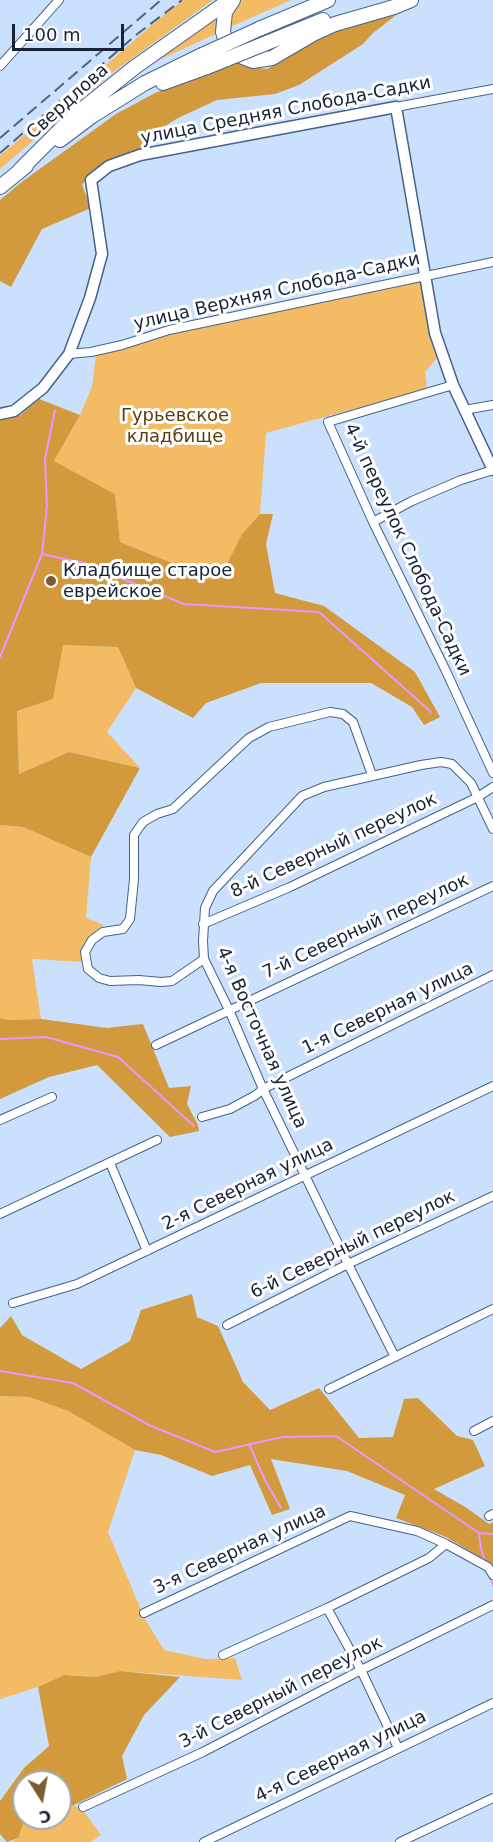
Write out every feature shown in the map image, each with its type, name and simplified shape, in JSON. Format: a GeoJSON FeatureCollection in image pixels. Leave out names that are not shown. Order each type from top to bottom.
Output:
{"type":"FeatureCollection","features":[{"type":"Feature","properties":{"kind":"main road"},"geometry":{"type":"LineString","coordinates":[[232,0],[225,12],[226,42],[235,54],[253,61],[272,58],[325,28],[411,0]]}},
{"type":"Feature","properties":{"kind":"main road","name":"Свердлова"},"geometry":{"type":"LineString","coordinates":[[20,170],[75,115],[135,67],[232,0]]}},
{"type":"Feature","properties":{"kind":"main road"},"geometry":{"type":"LineString","coordinates":[[205,61],[259,29],[328,0]]}},
{"type":"Feature","properties":{"kind":"main road"},"geometry":{"type":"LineString","coordinates":[[0,187],[92,116],[145,83],[205,61],[264,44],[325,19],[386,0]]}},
{"type":"Feature","properties":{"kind":"street"},"geometry":{"type":"LineString","coordinates":[[0,66],[59,0]]}},
{"type":"Feature","properties":{"kind":"street","name":"улица Средняя Слобода-Садки"},"geometry":{"type":"LineString","coordinates":[[69,354],[90,298],[102,254],[91,180],[109,166],[140,155],[493,89]]}},
{"type":"Feature","properties":{"kind":"street"},"geometry":{"type":"LineString","coordinates":[[373,522],[412,501],[461,480],[493,470],[464,410],[435,333],[396,107]]}},
{"type":"Feature","properties":{"kind":"street","name":"улица Верхняя Слобода-Садки"},"geometry":{"type":"LineString","coordinates":[[69,354],[91,352],[169,330],[493,262]]}},
{"type":"Feature","properties":{"kind":"street"},"geometry":{"type":"LineString","coordinates":[[0,414],[14,411],[43,388],[69,354]]}},
{"type":"Feature","properties":{"kind":"street","name":"4-й переулок Слобода-Садки"},"geometry":{"type":"LineString","coordinates":[[453,384],[328,422],[373,522],[493,773]]}},
{"type":"Feature","properties":{"kind":"street"},"geometry":{"type":"LineString","coordinates":[[464,410],[493,405]]}},
{"type":"Feature","properties":{"kind":"street"},"geometry":{"type":"LineString","coordinates":[[204,959],[172,981],[161,982],[110,981],[99,978],[88,969],[85,952],[92,940],[103,932],[123,929],[130,919],[134,879],[134,835],[143,822],[173,809],[249,738],[269,727],[330,712],[343,714],[353,722],[372,775]]}},
{"type":"Feature","properties":{"kind":"street","name":"4-я Восточная улица"},"geometry":{"type":"LineString","coordinates":[[395,1357],[304,1176],[204,959],[205,908],[213,891],[302,796],[324,787],[441,762],[452,764],[471,783],[478,797]]}},
{"type":"Feature","properties":{"kind":"street","name":"8-й Северный переулок"},"geometry":{"type":"LineString","coordinates":[[203,924],[290,887],[478,797],[493,787]]}},
{"type":"Feature","properties":{"kind":"street"},"geometry":{"type":"LineString","coordinates":[[478,797],[493,829]]}},
{"type":"Feature","properties":{"kind":"street","name":"7-й Северный переулок"},"geometry":{"type":"LineString","coordinates":[[156,1045],[493,886]]}},
{"type":"Feature","properties":{"kind":"street","name":"1-я Северная улица"},"geometry":{"type":"LineString","coordinates":[[202,1116],[230,1109],[263,1089],[493,975]]}},
{"type":"Feature","properties":{"kind":"street","name":"2-я Северная улица"},"geometry":{"type":"LineString","coordinates":[[13,1303],[77,1284],[493,1086]]}},
{"type":"Feature","properties":{"kind":"street"},"geometry":{"type":"LineString","coordinates":[[0,1120],[52,1097]]}},
{"type":"Feature","properties":{"kind":"street"},"geometry":{"type":"LineString","coordinates":[[0,1214],[157,1140]]}},
{"type":"Feature","properties":{"kind":"street"},"geometry":{"type":"LineString","coordinates":[[110,1163],[147,1251]]}},
{"type":"Feature","properties":{"kind":"street","name":"6-й Северный переулок"},"geometry":{"type":"LineString","coordinates":[[227,1325],[348,1264],[493,1196]]}},
{"type":"Feature","properties":{"kind":"street"},"geometry":{"type":"LineString","coordinates":[[328,1389],[493,1309]]}},
{"type":"Feature","properties":{"kind":"street"},"geometry":{"type":"LineString","coordinates":[[474,1431],[493,1421]]}},
{"type":"Feature","properties":{"kind":"street","name":"3-я Северная улица"},"geometry":{"type":"LineString","coordinates":[[144,1613],[350,1516],[417,1531],[446,1544]]}},
{"type":"Feature","properties":{"kind":"street"},"geometry":{"type":"LineString","coordinates":[[223,1655],[429,1558],[446,1544],[488,1567],[493,1575]]}},
{"type":"Feature","properties":{"kind":"street","name":"3-й Северный переулок"},"geometry":{"type":"LineString","coordinates":[[83,1807],[203,1752],[493,1605]]}},
{"type":"Feature","properties":{"kind":"street"},"geometry":{"type":"LineString","coordinates":[[327,1608],[361,1670],[399,1748]]}},
{"type":"Feature","properties":{"kind":"street","name":"4-я Северная улица"},"geometry":{"type":"LineString","coordinates":[[204,1842],[493,1702]]}},
{"type":"Feature","properties":{"kind":"street"},"geometry":{"type":"LineString","coordinates":[[400,1842],[493,1798]]}},
{"type":"Feature","properties":{"kind":"green space"},"geometry":{"type":"Polygon","coordinates":[[[184,0],[213,0],[112,73],[0,169],[0,156],[184,0]]]}},
{"type":"Feature","properties":{"kind":"green space"},"geometry":{"type":"Polygon","coordinates":[[[239,0],[291,0],[230,27],[230,14],[239,0]]]}},
{"type":"Feature","properties":{"kind":"green space"},"geometry":{"type":"Polygon","coordinates":[[[214,13],[220,32],[146,66],[214,13]]]}},
{"type":"Feature","properties":{"kind":"green space","name":"Гурьевское кладбище"},"geometry":{"type":"Polygon","coordinates":[[[421,281],[437,358],[425,372],[427,389],[266,433],[260,514],[242,534],[228,562],[214,580],[120,542],[115,494],[54,461],[80,415],[92,387],[96,354],[169,333],[421,281]]]}},
{"type":"Feature","properties":{"kind":"green space"},"geometry":{"type":"Polygon","coordinates":[[[62,645],[118,647],[136,688],[107,732],[140,768],[69,752],[19,774],[17,711],[53,699],[62,645]]]}},
{"type":"Feature","properties":{"kind":"green space"},"geometry":{"type":"Polygon","coordinates":[[[0,825],[23,827],[91,857],[86,918],[104,925],[89,936],[82,950],[83,962],[32,959],[41,1019],[0,1018],[0,825]]]}},
{"type":"Feature","properties":{"kind":"green space"},"geometry":{"type":"Polygon","coordinates":[[[0,1396],[29,1397],[68,1411],[135,1450],[108,1532],[145,1619],[164,1650],[205,1659],[235,1658],[242,1680],[120,1671],[96,1677],[64,1675],[38,1687],[0,1699],[0,1396]]]}},
{"type":"Feature","properties":{"kind":"green space"},"geometry":{"type":"Polygon","coordinates":[[[72,1805],[85,1813],[101,1835],[91,1842],[11,1842],[18,1838],[17,1830],[72,1830],[72,1805]]]}},
{"type":"Feature","properties":{"kind":"shaded area"},"geometry":{"type":"Polygon","coordinates":[[[398,10],[395,16],[363,44],[299,85],[275,94],[217,100],[178,118],[147,137],[146,148],[126,154],[93,170],[82,185],[91,208],[42,229],[11,287],[0,281],[0,200],[116,114],[155,93],[237,61],[248,67],[267,69],[311,43],[345,27],[398,10]]]}},
{"type":"Feature","properties":{"kind":"shaded area"},"geometry":{"type":"Polygon","coordinates":[[[39,399],[80,415],[54,461],[115,494],[120,542],[214,580],[228,562],[242,534],[260,514],[273,514],[266,544],[275,593],[324,606],[415,672],[440,717],[424,725],[412,707],[371,683],[261,683],[206,703],[193,718],[136,688],[118,647],[63,645],[53,699],[17,711],[19,774],[69,752],[140,768],[91,857],[23,827],[0,825],[0,420],[20,415],[39,399]]]}},
{"type":"Feature","properties":{"kind":"shaded area"},"geometry":{"type":"Polygon","coordinates":[[[0,1018],[41,1019],[107,1028],[143,1024],[169,1088],[191,1086],[187,1104],[199,1131],[170,1137],[97,1065],[49,1077],[0,1099],[0,1018]]]}},
{"type":"Feature","properties":{"kind":"shaded area"},"geometry":{"type":"Polygon","coordinates":[[[192,1294],[197,1317],[218,1326],[243,1382],[270,1410],[319,1388],[359,1438],[393,1437],[404,1399],[418,1398],[457,1436],[473,1440],[485,1466],[434,1489],[489,1524],[493,1522],[493,1565],[446,1537],[396,1518],[405,1495],[347,1471],[271,1459],[290,1509],[272,1515],[250,1465],[212,1476],[161,1455],[135,1450],[68,1411],[29,1397],[0,1396],[0,1328],[11,1316],[22,1335],[81,1369],[130,1341],[141,1310],[192,1294]]]}},
{"type":"Feature","properties":{"kind":"shaded area"},"geometry":{"type":"Polygon","coordinates":[[[120,1671],[180,1677],[144,1715],[122,1756],[127,1779],[72,1805],[72,1770],[23,1770],[49,1746],[38,1687],[64,1675],[96,1677],[120,1671]]]}},
{"type":"Feature","properties":{"kind":"shaded area"},"geometry":{"type":"Polygon","coordinates":[[[12,1784],[12,1830],[21,1830],[18,1838],[7,1842],[0,1834],[0,1801],[12,1784]]]}},
{"type":"Feature","properties":{"kind":"waterway"},"geometry":{"type":"LineString","coordinates":[[0,657],[42,554],[47,506],[45,459],[55,410]]}},
{"type":"Feature","properties":{"kind":"waterway"},"geometry":{"type":"LineString","coordinates":[[42,554],[84,563],[184,604],[319,612],[431,712]]}},
{"type":"Feature","properties":{"kind":"waterway"},"geometry":{"type":"LineString","coordinates":[[0,1039],[46,1037],[118,1057],[194,1126]]}},
{"type":"Feature","properties":{"kind":"waterway"},"geometry":{"type":"LineString","coordinates":[[0,1371],[73,1383],[149,1425],[215,1452],[283,1437],[336,1436],[479,1533],[493,1534]]}},
{"type":"Feature","properties":{"kind":"waterway"},"geometry":{"type":"LineString","coordinates":[[249,1444],[281,1508]]}},
{"type":"Feature","properties":{"kind":"waterway"},"geometry":{"type":"LineString","coordinates":[[479,1534],[485,1561]]}},
{"type":"Feature","properties":{"kind":"waterway"},"geometry":{"type":"LineString","coordinates":[[490,1577],[493,1586]]}},
{"type":"Feature","properties":{"kind":"railway"},"geometry":{"type":"LineString","coordinates":[[0,138],[161,0]]}},
{"type":"Feature","properties":{"kind":"railway"},"geometry":{"type":"LineString","coordinates":[[0,153],[136,35],[182,0]]}},
{"type":"Feature","properties":{"kind":"place","name":"Кладбище старое еврейское"},"geometry":{"type":"Point","coordinates":[51,581]}}]}
